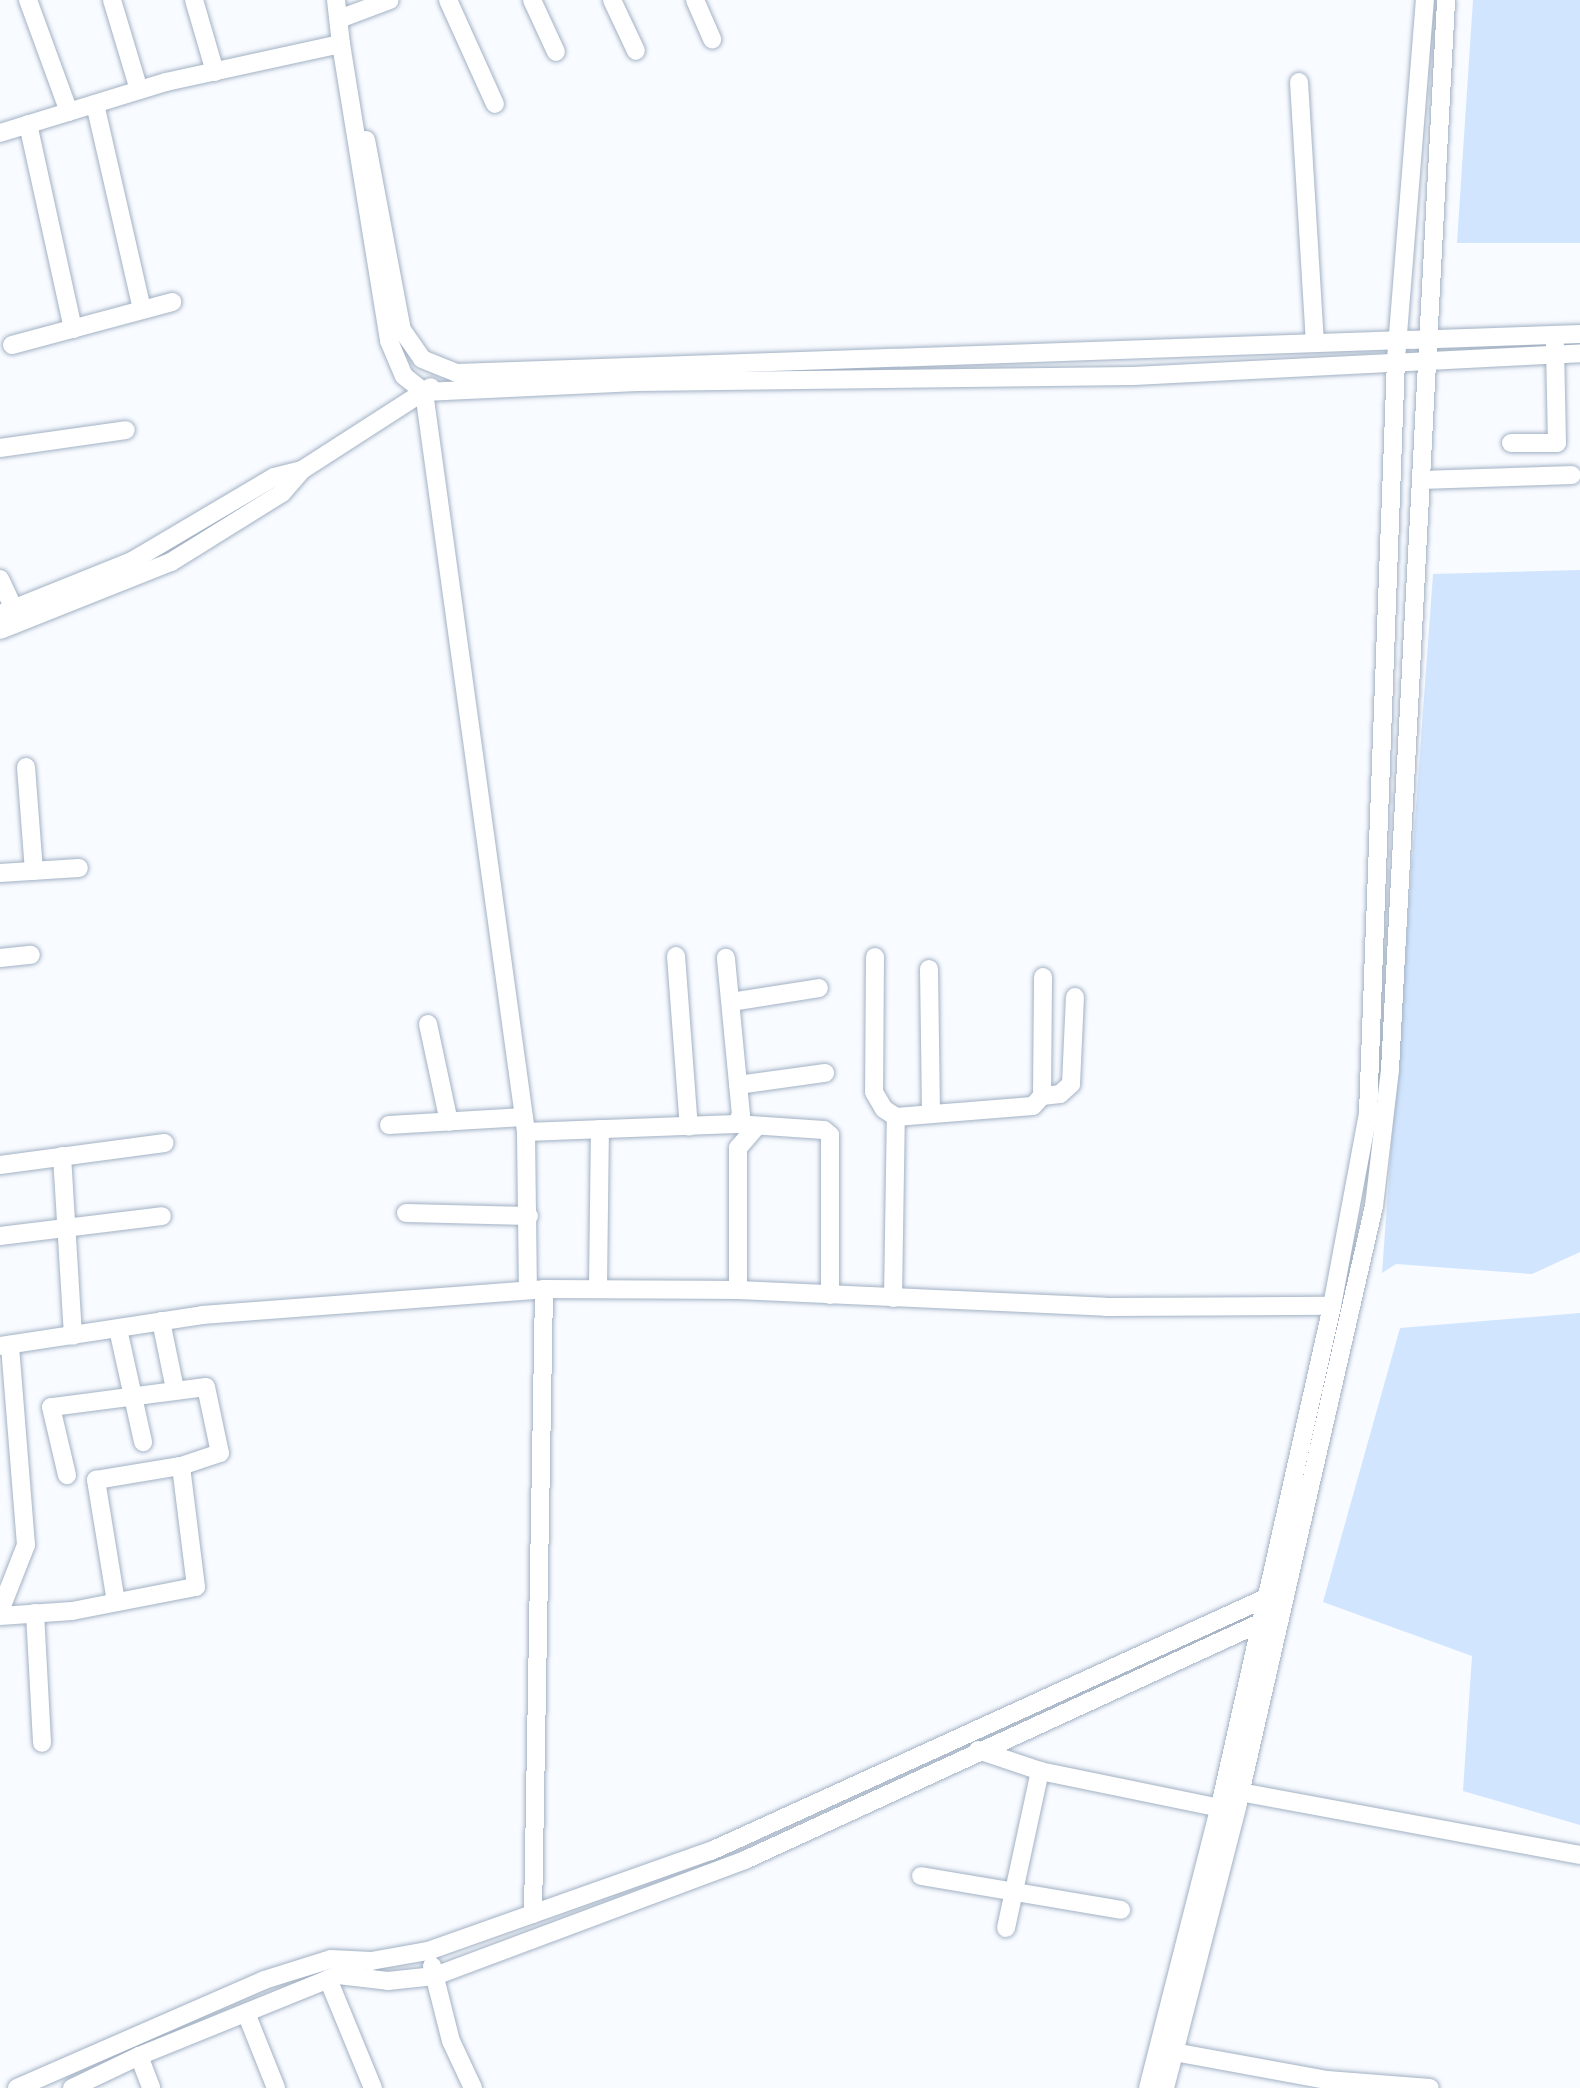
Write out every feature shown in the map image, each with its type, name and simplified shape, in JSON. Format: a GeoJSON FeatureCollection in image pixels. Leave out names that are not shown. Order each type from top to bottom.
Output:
{"type":"FeatureCollection","features":[{"type":"Feature","properties":{"kind":"street"},"geometry":{"type":"LineString","coordinates":[[28,0],[69,112]]}},
{"type":"Feature","properties":{"kind":"street"},"geometry":{"type":"LineString","coordinates":[[112,0],[138,90]]}},
{"type":"Feature","properties":{"kind":"street"},"geometry":{"type":"LineString","coordinates":[[194,0],[215,72]]}},
{"type":"Feature","properties":{"kind":"street"},"geometry":{"type":"LineString","coordinates":[[390,0],[338,10],[340,44],[353,76],[402,330],[422,358],[450,372],[1104,354],[1315,342],[1397,350],[1428,359],[1555,344],[1580,334]]}},
{"type":"Feature","properties":{"kind":"street"},"geometry":{"type":"LineString","coordinates":[[448,0],[495,104]]}},
{"type":"Feature","properties":{"kind":"street"},"geometry":{"type":"LineString","coordinates":[[532,0],[556,52]]}},
{"type":"Feature","properties":{"kind":"street"},"geometry":{"type":"LineString","coordinates":[[612,0],[636,51]]}},
{"type":"Feature","properties":{"kind":"street"},"geometry":{"type":"LineString","coordinates":[[695,0],[712,39]]}},
{"type":"Feature","properties":{"kind":"street"},"geometry":{"type":"LineString","coordinates":[[1165,2088],[1227,1810],[1260,1623],[1332,1306],[1371,1077],[1397,350],[1425,0]]}},
{"type":"Feature","properties":{"kind":"street"},"geometry":{"type":"LineString","coordinates":[[1148,2088],[1227,1810],[1240,1792],[1374,1206],[1390,1070],[1446,0]]}},
{"type":"Feature","properties":{"kind":"street"},"geometry":{"type":"LineString","coordinates":[[0,133],[138,90],[340,44]]}},
{"type":"Feature","properties":{"kind":"street"},"geometry":{"type":"LineString","coordinates":[[345,63],[343,78],[389,340],[404,376],[424,392],[637,382],[1105,377],[1397,350],[1429,338],[1555,344],[1580,353]]}},
{"type":"Feature","properties":{"kind":"street"},"geometry":{"type":"LineString","coordinates":[[1299,82],[1315,342]]}},
{"type":"Feature","properties":{"kind":"street"},"geometry":{"type":"LineString","coordinates":[[95,104],[142,310]]}},
{"type":"Feature","properties":{"kind":"street"},"geometry":{"type":"LineString","coordinates":[[28,124],[73,329]]}},
{"type":"Feature","properties":{"kind":"street"},"geometry":{"type":"LineString","coordinates":[[12,346],[172,302]]}},
{"type":"Feature","properties":{"kind":"street"},"geometry":{"type":"LineString","coordinates":[[1511,443],[1558,443],[1555,344]]}},
{"type":"Feature","properties":{"kind":"street"},"geometry":{"type":"LineString","coordinates":[[1056,354],[1057,378]]}},
{"type":"Feature","properties":{"kind":"street"},"geometry":{"type":"LineString","coordinates":[[1104,354],[1105,377]]}},
{"type":"Feature","properties":{"kind":"street"},"geometry":{"type":"LineString","coordinates":[[0,630],[164,566],[282,494],[302,470],[450,372]]}},
{"type":"Feature","properties":{"kind":"street"},"geometry":{"type":"LineString","coordinates":[[424,392],[526,1124],[528,1216],[536,1290],[533,1914]]}},
{"type":"Feature","properties":{"kind":"street"},"geometry":{"type":"LineString","coordinates":[[0,448],[126,430]]}},
{"type":"Feature","properties":{"kind":"street"},"geometry":{"type":"LineString","coordinates":[[0,579],[7,612],[132,561],[274,477],[302,470]]}},
{"type":"Feature","properties":{"kind":"street"},"geometry":{"type":"LineString","coordinates":[[1422,480],[1572,475]]}},
{"type":"Feature","properties":{"kind":"street"},"geometry":{"type":"LineString","coordinates":[[26,767],[34,870]]}},
{"type":"Feature","properties":{"kind":"street"},"geometry":{"type":"LineString","coordinates":[[0,873],[78,868]]}},
{"type":"Feature","properties":{"kind":"street"},"geometry":{"type":"LineString","coordinates":[[0,958],[31,955]]}},
{"type":"Feature","properties":{"kind":"street"},"geometry":{"type":"LineString","coordinates":[[676,956],[689,1127]]}},
{"type":"Feature","properties":{"kind":"street"},"geometry":{"type":"LineString","coordinates":[[875,957],[874,1092],[896,1117],[894,1298]]}},
{"type":"Feature","properties":{"kind":"street"},"geometry":{"type":"LineString","coordinates":[[726,958],[742,1116],[736,1124]]}},
{"type":"Feature","properties":{"kind":"street"},"geometry":{"type":"LineString","coordinates":[[929,969],[931,1111]]}},
{"type":"Feature","properties":{"kind":"street"},"geometry":{"type":"LineString","coordinates":[[896,1117],[931,1111],[1034,1106],[1042,1096],[1043,976]]}},
{"type":"Feature","properties":{"kind":"street"},"geometry":{"type":"LineString","coordinates":[[730,1002],[819,988]]}},
{"type":"Feature","properties":{"kind":"street"},"geometry":{"type":"LineString","coordinates":[[1042,1096],[1060,1094],[1071,1084],[1075,998]]}},
{"type":"Feature","properties":{"kind":"street"},"geometry":{"type":"LineString","coordinates":[[428,1024],[449,1122]]}},
{"type":"Feature","properties":{"kind":"street"},"geometry":{"type":"LineString","coordinates":[[738,1085],[825,1073]]}},
{"type":"Feature","properties":{"kind":"street"},"geometry":{"type":"LineString","coordinates":[[389,1125],[449,1122],[600,1130],[736,1124],[824,1130],[830,1134],[830,1294]]}},
{"type":"Feature","properties":{"kind":"street"},"geometry":{"type":"LineString","coordinates":[[738,1290],[738,1148],[757,1126]]}},
{"type":"Feature","properties":{"kind":"street"},"geometry":{"type":"LineString","coordinates":[[598,1288],[600,1130]]}},
{"type":"Feature","properties":{"kind":"street"},"geometry":{"type":"LineString","coordinates":[[0,1164],[165,1142]]}},
{"type":"Feature","properties":{"kind":"street"},"geometry":{"type":"LineString","coordinates":[[62,1156],[73,1336]]}},
{"type":"Feature","properties":{"kind":"street"},"geometry":{"type":"LineString","coordinates":[[406,1213],[528,1216]]}},
{"type":"Feature","properties":{"kind":"street"},"geometry":{"type":"LineString","coordinates":[[0,1236],[162,1216]]}},
{"type":"Feature","properties":{"kind":"street"},"geometry":{"type":"LineString","coordinates":[[181,1466],[196,1587],[34,1614],[0,1613],[26,1546],[5,1346],[161,1320],[598,1288],[738,1290],[1106,1308],[1332,1306]]}},
{"type":"Feature","properties":{"kind":"street"},"geometry":{"type":"LineString","coordinates":[[161,1320],[175,1389]]}},
{"type":"Feature","properties":{"kind":"street"},"geometry":{"type":"LineString","coordinates":[[118,1328],[143,1442]]}},
{"type":"Feature","properties":{"kind":"street"},"geometry":{"type":"LineString","coordinates":[[67,1475],[51,1407],[206,1387],[220,1453],[181,1466],[96,1480],[116,1602]]}},
{"type":"Feature","properties":{"kind":"street"},"geometry":{"type":"LineString","coordinates":[[17,2088],[264,1980],[331,1959],[370,1961],[428,1951],[732,1842],[1266,1598]]}},
{"type":"Feature","properties":{"kind":"street"},"geometry":{"type":"LineString","coordinates":[[34,1614],[42,1743]]}},
{"type":"Feature","properties":{"kind":"street"},"geometry":{"type":"LineString","coordinates":[[72,2088],[98,2083],[138,2056],[338,1975],[388,1981],[435,1976],[760,1853],[1260,1623]]}},
{"type":"Feature","properties":{"kind":"street"},"geometry":{"type":"LineString","coordinates":[[949,1740],[1040,1771],[1227,1810]]}},
{"type":"Feature","properties":{"kind":"street"},"geometry":{"type":"LineString","coordinates":[[1006,1928],[1040,1771]]}},
{"type":"Feature","properties":{"kind":"street"},"geometry":{"type":"LineString","coordinates":[[1240,1792],[1580,1855]]}},
{"type":"Feature","properties":{"kind":"street"},"geometry":{"type":"LineString","coordinates":[[921,1876],[1121,1910]]}},
{"type":"Feature","properties":{"kind":"street"},"geometry":{"type":"LineString","coordinates":[[428,1951],[452,2041],[472,2088]]}},
{"type":"Feature","properties":{"kind":"street"},"geometry":{"type":"LineString","coordinates":[[328,1979],[373,2088]]}},
{"type":"Feature","properties":{"kind":"street"},"geometry":{"type":"LineString","coordinates":[[246,2013],[276,2088]]}},
{"type":"Feature","properties":{"kind":"street"},"geometry":{"type":"LineString","coordinates":[[1174,2052],[1339,2084],[1430,2088]]}},
{"type":"Feature","properties":{"kind":"street"},"geometry":{"type":"LineString","coordinates":[[138,2056],[151,2088]]}},
{"type":"Feature","properties":{"kind":"shaded area"},"geometry":{"type":"Polygon","coordinates":[[[1473,0],[1580,0],[1580,243],[1457,243],[1473,0]]]}},
{"type":"Feature","properties":{"kind":"shaded area"},"geometry":{"type":"Polygon","coordinates":[[[1580,570],[1580,1252],[1532,1274],[1396,1264],[1382,1273],[1433,574],[1580,570]]]}},
{"type":"Feature","properties":{"kind":"shaded area"},"geometry":{"type":"Polygon","coordinates":[[[1580,1313],[1580,1825],[1463,1791],[1472,1656],[1323,1602],[1400,1328],[1580,1313]]]}}]}
